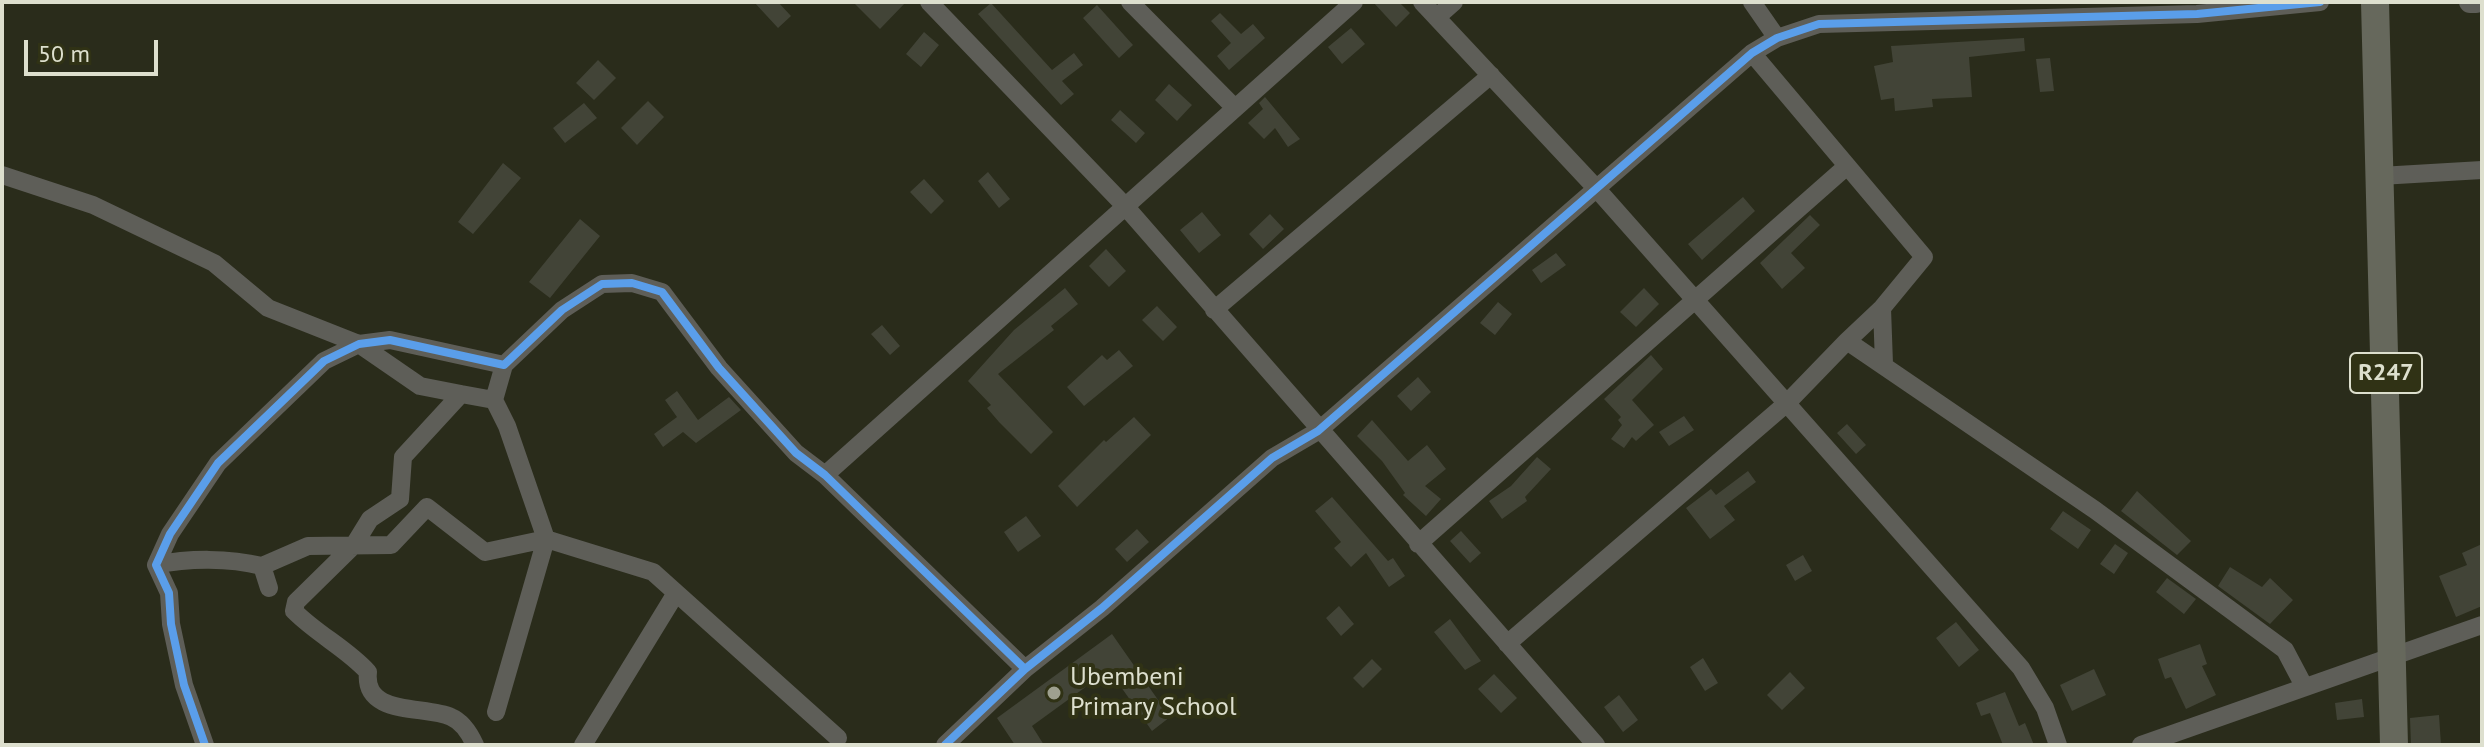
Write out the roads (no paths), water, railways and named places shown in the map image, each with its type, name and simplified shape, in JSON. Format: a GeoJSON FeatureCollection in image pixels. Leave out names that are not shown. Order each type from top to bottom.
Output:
{"type":"FeatureCollection","features":[{"type":"Feature","properties":{"kind":"main road","name":"R247"},"geometry":{"type":"LineString","coordinates":[[2375,2],[2394,745]]}},
{"type":"Feature","properties":{"kind":"street"},"geometry":{"type":"LineString","coordinates":[[929,2],[1125,206],[1318,431],[1596,745]]}},
{"type":"Feature","properties":{"kind":"street"},"geometry":{"type":"LineString","coordinates":[[1130,2],[1235,108]]}},
{"type":"Feature","properties":{"kind":"street"},"geometry":{"type":"LineString","coordinates":[[825,475],[1354,2]]}},
{"type":"Feature","properties":{"kind":"street"},"geometry":{"type":"LineString","coordinates":[[1422,2],[1596,188],[2021,668],[2045,708],[2058,745]]}},
{"type":"Feature","properties":{"kind":"street"},"geometry":{"type":"LineString","coordinates":[[1437,17],[1454,2]]}},
{"type":"Feature","properties":{"kind":"street"},"geometry":{"type":"LineString","coordinates":[[1752,2],[1777,38]]}},
{"type":"Feature","properties":{"kind":"street"},"geometry":{"type":"LineString","coordinates":[[1905,2],[1909,22]]}},
{"type":"Feature","properties":{"kind":"street"},"geometry":{"type":"LineString","coordinates":[[945,745],[1025,669],[1102,608],[1272,458],[1318,431],[1752,53],[1777,38],[1819,24],[2320,2]]}},
{"type":"Feature","properties":{"kind":"street"},"geometry":{"type":"LineString","coordinates":[[1507,644],[1787,403],[1882,308],[1924,257],[1752,53]]}},
{"type":"Feature","properties":{"kind":"street"},"geometry":{"type":"LineString","coordinates":[[1214,310],[1491,75]]}},
{"type":"Feature","properties":{"kind":"street"},"geometry":{"type":"LineString","coordinates":[[1418,544],[1847,166]]}},
{"type":"Feature","properties":{"kind":"street"},"geometry":{"type":"LineString","coordinates":[[2380,176],[2482,170]]}},
{"type":"Feature","properties":{"kind":"street"},"geometry":{"type":"LineString","coordinates":[[2,175],[93,205],[214,263],[268,308],[359,344],[420,386],[494,400]]}},
{"type":"Feature","properties":{"kind":"street"},"geometry":{"type":"LineString","coordinates":[[496,712],[546,539],[507,426],[494,400],[504,365],[562,310],[602,284],[632,283],[662,292],[719,368],[796,453],[825,475],[1025,669]]}},
{"type":"Feature","properties":{"kind":"street"},"geometry":{"type":"LineString","coordinates":[[1882,308],[1884,364]]}},
{"type":"Feature","properties":{"kind":"street"},"geometry":{"type":"LineString","coordinates":[[205,745],[184,685],[171,624],[169,593],[156,565],[170,534],[218,463],[324,361],[359,344],[390,340],[504,365]]}},
{"type":"Feature","properties":{"kind":"street"},"geometry":{"type":"LineString","coordinates":[[1847,341],[2095,510],[2285,650],[2304,686]]}},
{"type":"Feature","properties":{"kind":"street"},"geometry":{"type":"LineString","coordinates":[[461,394],[403,457],[400,499],[370,519],[354,545],[296,602],[294,611],[329,642],[350,653],[368,672],[367,683],[372,693],[401,711],[451,717],[468,730],[475,745]]}},
{"type":"Feature","properties":{"kind":"street"},"geometry":{"type":"LineString","coordinates":[[156,565],[183,559],[262,566],[308,546],[391,545],[427,507],[485,552],[546,539],[653,572],[843,742]]}},
{"type":"Feature","properties":{"kind":"street"},"geometry":{"type":"LineString","coordinates":[[262,566],[269,588]]}},
{"type":"Feature","properties":{"kind":"street"},"geometry":{"type":"LineString","coordinates":[[583,745],[676,593]]}},
{"type":"Feature","properties":{"kind":"street"},"geometry":{"type":"LineString","coordinates":[[2141,745],[2394,653],[2482,625]]}},
{"type":"Feature","properties":{"kind":"street"},"geometry":{"type":"LineString","coordinates":[[819,745],[843,742]]}},
{"type":"Feature","properties":{"kind":"place","name":"Ubembeni Primary School"},"geometry":{"type":"Point","coordinates":[1054,693]}}]}
